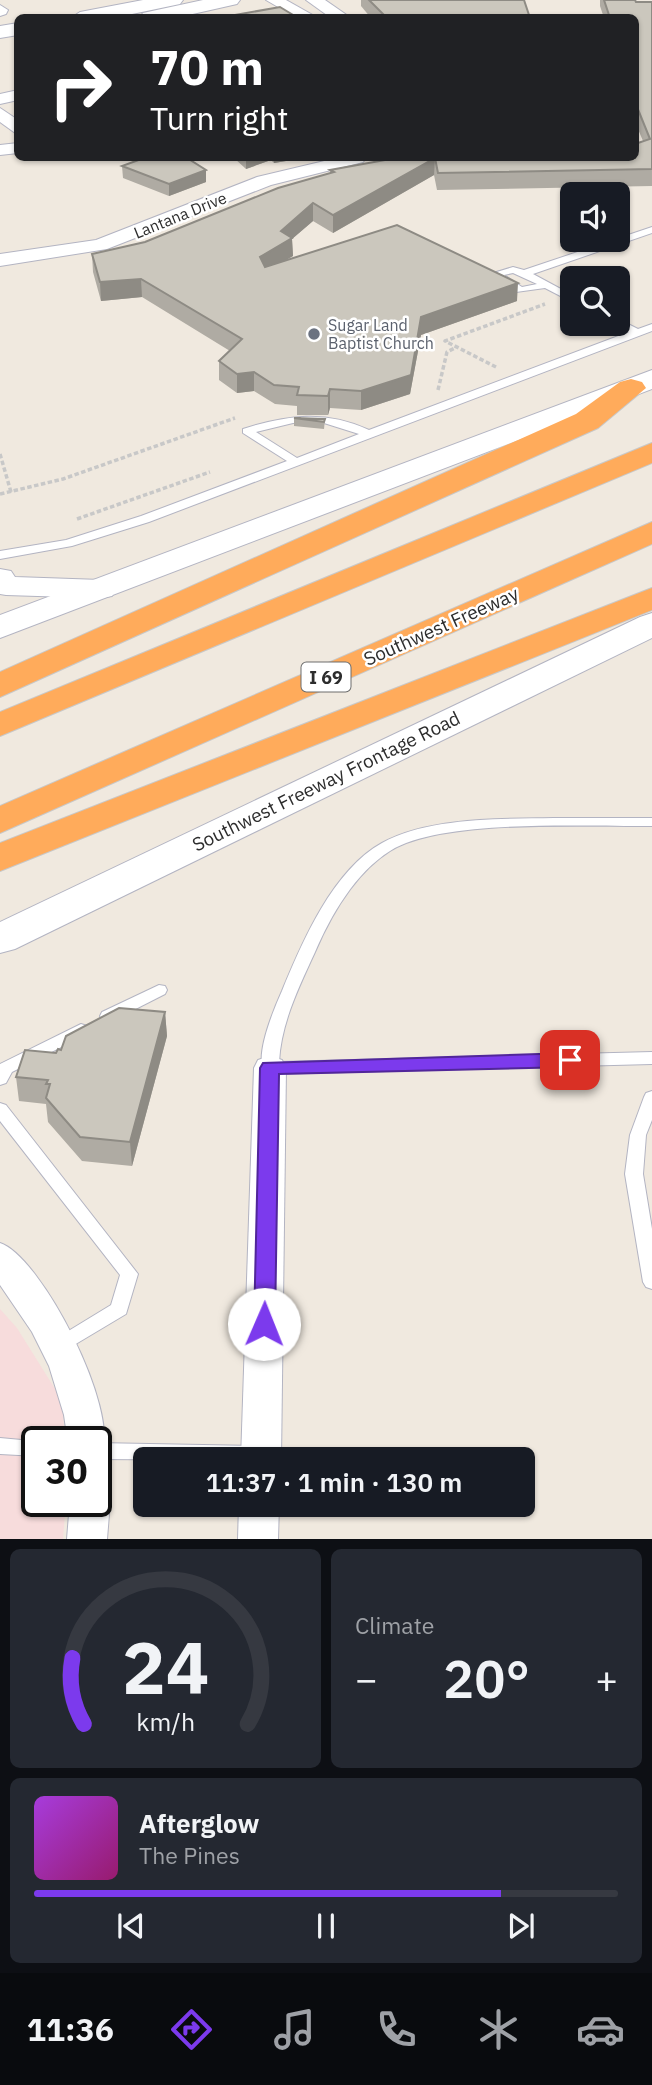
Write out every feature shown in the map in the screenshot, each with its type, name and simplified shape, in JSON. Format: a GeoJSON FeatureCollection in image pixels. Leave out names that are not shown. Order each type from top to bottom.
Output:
{"type":"FeatureCollection","features":[{"type":"Feature","properties":{"kind":"highway"},"geometry":{"type":"LineString","coordinates":[[0,686],[587,421],[641,383]]}},
{"type":"Feature","properties":{"kind":"highway"},"geometry":{"type":"LineString","coordinates":[[0,724],[652,452]]}},
{"type":"Feature","properties":{"kind":"highway","name":"Southwest Freeway"},"geometry":{"type":"LineString","coordinates":[[0,821],[652,532]]}},
{"type":"Feature","properties":{"kind":"highway"},"geometry":{"type":"LineString","coordinates":[[0,858],[652,598]]}},
{"type":"Feature","properties":{"kind":"main road"},"geometry":{"type":"LineString","coordinates":[[0,627],[641,383]]}},
{"type":"Feature","properties":{"kind":"main road","name":"Southwest Freeway Frontage Road"},"geometry":{"type":"LineString","coordinates":[[0,939],[652,624]]}},
{"type":"Feature","properties":{"kind":"street"},"geometry":{"type":"LineString","coordinates":[[101,14],[173,0]]}},
{"type":"Feature","properties":{"kind":"street"},"geometry":{"type":"LineString","coordinates":[[165,14],[230,0]]}},
{"type":"Feature","properties":{"kind":"street"},"geometry":{"type":"LineString","coordinates":[[274,0],[302,14]]}},
{"type":"Feature","properties":{"kind":"street"},"geometry":{"type":"LineString","coordinates":[[314,0],[337,14]]}},
{"type":"Feature","properties":{"kind":"street"},"geometry":{"type":"LineString","coordinates":[[0,113],[14,126]]}},
{"type":"Feature","properties":{"kind":"street","name":"Lantana Drive"},"geometry":{"type":"LineString","coordinates":[[0,260],[100,245],[264,181],[345,161]]}},
{"type":"Feature","properties":{"kind":"street"},"geometry":{"type":"LineString","coordinates":[[3,582],[101,589]]}},
{"type":"Feature","properties":{"kind":"street"},"geometry":{"type":"LineString","coordinates":[[261,1447],[270,1068]]}},
{"type":"Feature","properties":{"kind":"street"},"geometry":{"type":"LineString","coordinates":[[0,1257],[50,1326],[85,1407],[86,1426]]}},
{"type":"Feature","properties":{"kind":"street"},"geometry":{"type":"LineString","coordinates":[[87,1539],[89,1517]]}},
{"type":"Feature","properties":{"kind":"street"},"geometry":{"type":"LineString","coordinates":[[258,1539],[259,1517]]}},
{"type":"Feature","properties":{"kind":"lane"},"geometry":{"type":"LineString","coordinates":[[525,273],[652,230]]}},
{"type":"Feature","properties":{"kind":"lane"},"geometry":{"type":"LineString","coordinates":[[546,285],[520,290],[495,274],[513,270],[525,273],[560,293]]}},
{"type":"Feature","properties":{"kind":"lane"},"geometry":{"type":"LineString","coordinates":[[0,555],[107,532],[652,327]]}},
{"type":"Feature","properties":{"kind":"lane"},"geometry":{"type":"LineString","coordinates":[[630,329],[638,333]]}},
{"type":"Feature","properties":{"kind":"lane"},"geometry":{"type":"LineString","coordinates":[[296,462],[247,431],[287,418],[349,423],[369,435]]}},
{"type":"Feature","properties":{"kind":"lane"},"geometry":{"type":"LineString","coordinates":[[651,826],[429,830],[386,847],[355,876],[319,924],[283,1006],[270,1055],[270,1068],[652,1058]]}},
{"type":"Feature","properties":{"kind":"lane"},"geometry":{"type":"LineString","coordinates":[[0,1079],[6,1068],[159,990]]}},
{"type":"Feature","properties":{"kind":"lane"},"geometry":{"type":"LineString","coordinates":[[652,1097],[644,1141],[634,1174],[652,1282]]}},
{"type":"Feature","properties":{"kind":"lane"},"geometry":{"type":"LineString","coordinates":[[3,1120],[129,1274],[119,1309],[58,1346]]}},
{"type":"Feature","properties":{"kind":"lane"},"geometry":{"type":"LineString","coordinates":[[0,1446],[21,1447]]}},
{"type":"Feature","properties":{"kind":"lane"},"geometry":{"type":"LineString","coordinates":[[112,1452],[133,1452]]}},
{"type":"Feature","properties":{"kind":"path"},"geometry":{"type":"LineString","coordinates":[[496,367],[445,341],[551,302]]}},
{"type":"Feature","properties":{"kind":"path"},"geometry":{"type":"LineString","coordinates":[[438,390],[447,352],[456,347]]}},
{"type":"Feature","properties":{"kind":"path"},"geometry":{"type":"LineString","coordinates":[[0,454],[11,492]]}},
{"type":"Feature","properties":{"kind":"path"},"geometry":{"type":"LineString","coordinates":[[73,521],[214,471]]}},
{"type":"Feature","properties":{"kind":"shaded area"},"geometry":{"type":"Polygon","coordinates":[[[0,1309],[17,1328],[62,1400],[64,1426],[21,1426],[21,1517],[65,1517],[63,1539],[0,1539],[0,1309]]]}},
{"type":"Feature","properties":{"kind":"building"},"geometry":{"type":"Polygon","coordinates":[[[369,0],[524,0],[529,14],[383,14],[369,0]]]}},
{"type":"Feature","properties":{"kind":"building"},"geometry":{"type":"Polygon","coordinates":[[[604,0],[652,2],[652,169],[438,173],[436,161],[639,161],[639,143],[650,139],[639,112],[639,14],[609,14],[604,0]]]}},
{"type":"Feature","properties":{"kind":"building"},"geometry":{"type":"Polygon","coordinates":[[[280,7],[291,14],[241,14],[280,7]]]}},
{"type":"Feature","properties":{"kind":"building"},"geometry":{"type":"Polygon","coordinates":[[[136,161],[192,161],[206,170],[169,184],[122,166],[136,161]]]}},
{"type":"Feature","properties":{"kind":"building"},"geometry":{"type":"Polygon","coordinates":[[[380,161],[430,161],[333,215],[313,203],[281,231],[292,238],[260,257],[265,267],[397,225],[518,283],[421,317],[411,375],[361,391],[330,389],[328,396],[297,395],[299,387],[274,385],[254,372],[237,374],[219,361],[242,339],[141,279],[100,282],[92,254],[145,242],[278,188],[334,172],[330,170],[380,161]]]}},
{"type":"Feature","properties":{"kind":"building"},"geometry":{"type":"Polygon","coordinates":[[[294,418],[325,419],[324,422],[294,418]]]}},
{"type":"Feature","properties":{"kind":"building"},"geometry":{"type":"Polygon","coordinates":[[[119,1008],[165,1012],[130,1142],[80,1137],[46,1098],[50,1084],[46,1084],[48,1080],[16,1077],[25,1050],[56,1053],[58,1049],[61,1050],[66,1036],[119,1008]]]}},
{"type":"Feature","properties":{"kind":"place","name":"Sugar Land Baptist Church"},"geometry":{"type":"Point","coordinates":[314,334]}},
{"type":"Feature","properties":{"kind":"route"},"geometry":{"type":"LineString","coordinates":[[264,1324],[270,1068],[570,1060]]}}]}
